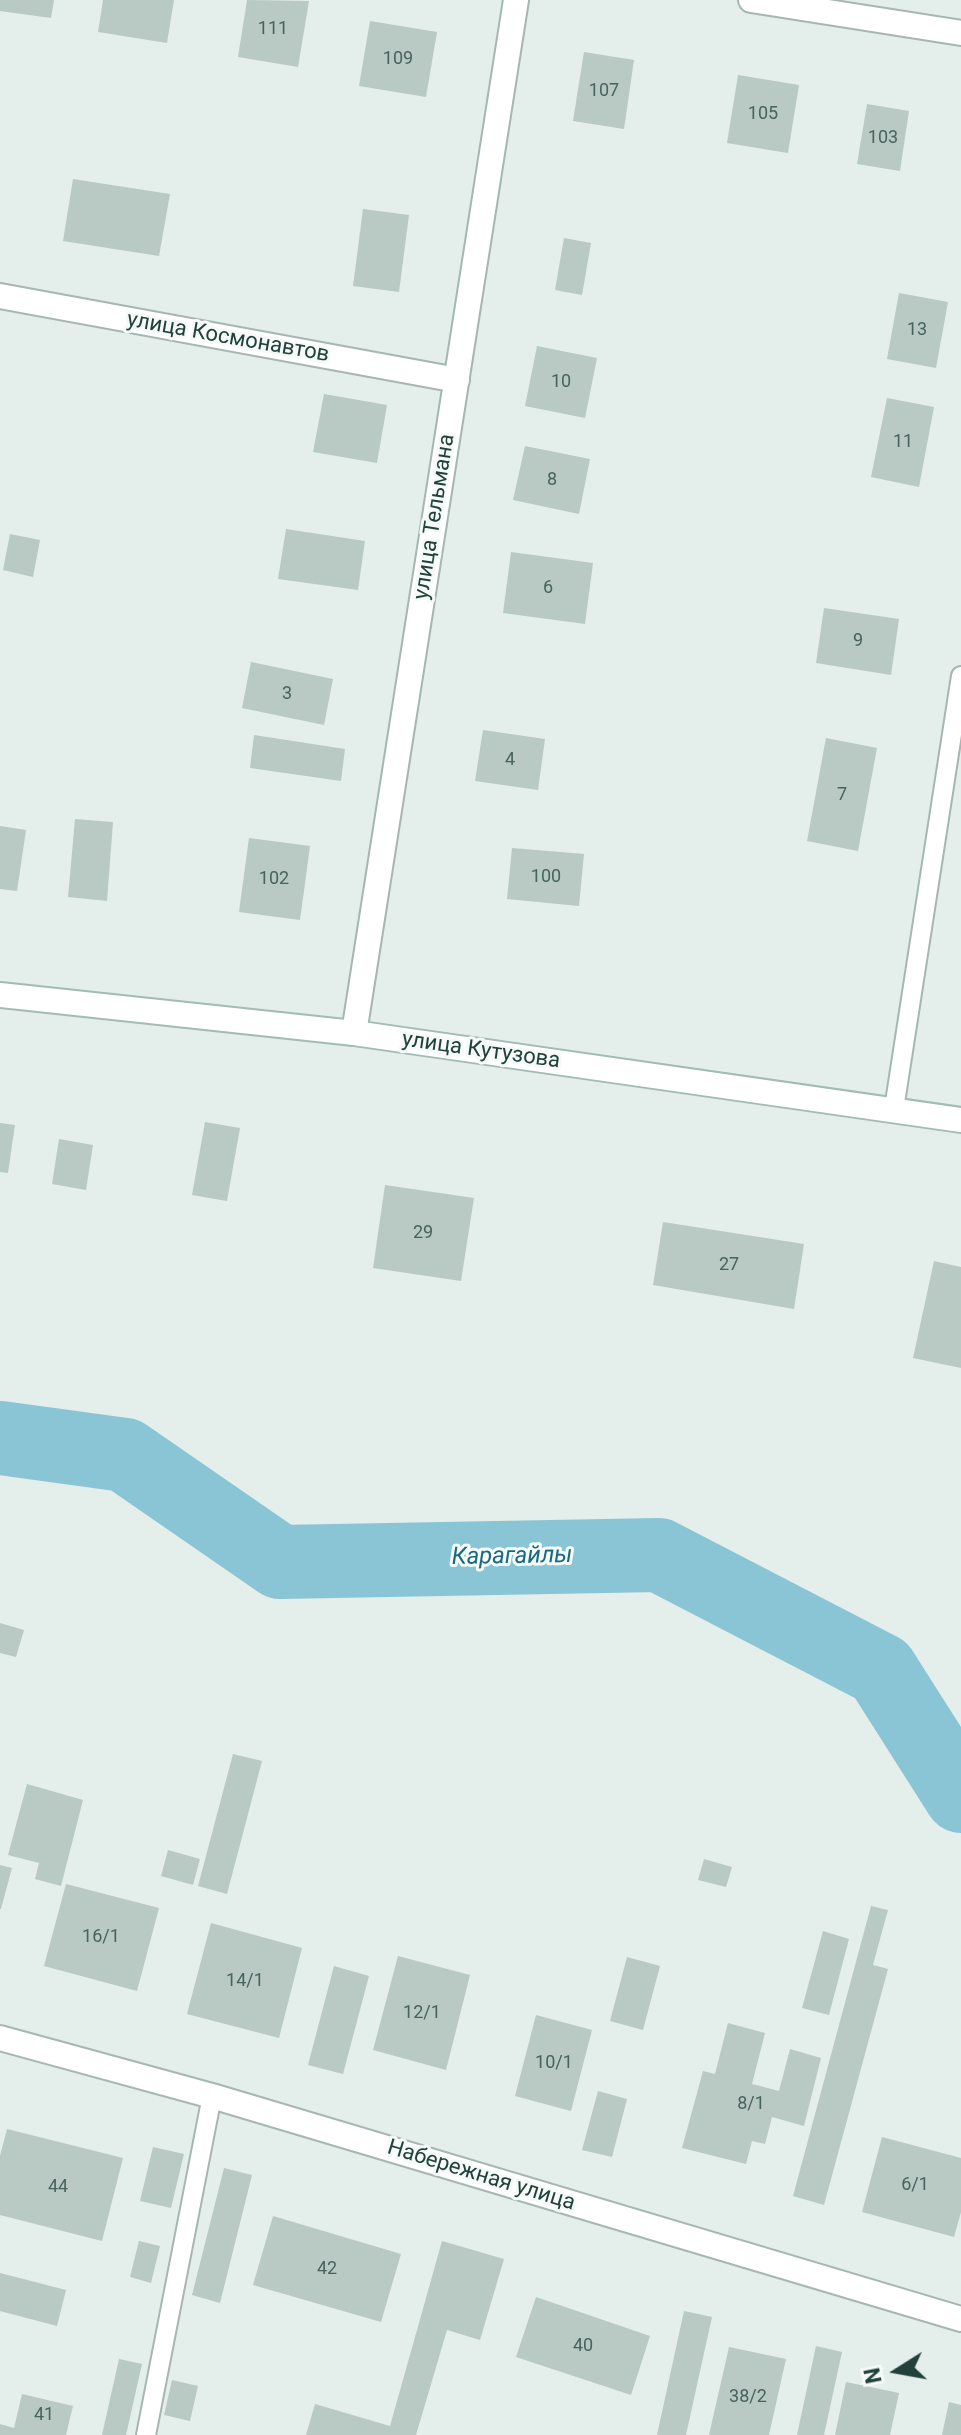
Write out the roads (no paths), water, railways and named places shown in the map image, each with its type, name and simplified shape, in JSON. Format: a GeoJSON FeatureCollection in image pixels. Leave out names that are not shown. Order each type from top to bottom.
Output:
{"type":"FeatureCollection","features":[{"type":"Feature","properties":{"kind":"street","name":"улица Тельмана"},"geometry":{"type":"LineString","coordinates":[[354,1033],[516,0]]}},
{"type":"Feature","properties":{"kind":"street"},"geometry":{"type":"LineString","coordinates":[[751,0],[961,33]]}},
{"type":"Feature","properties":{"kind":"street","name":"улица Космонавтов"},"geometry":{"type":"LineString","coordinates":[[0,296],[457,380]]}},
{"type":"Feature","properties":{"kind":"street","name":"улица Кутузова"},"geometry":{"type":"LineString","coordinates":[[0,995],[354,1033],[961,1120]]}},
{"type":"Feature","properties":{"kind":"street","name":"Набережная улица"},"geometry":{"type":"LineString","coordinates":[[0,2038],[212,2096],[961,2319]]}},
{"type":"Feature","properties":{"kind":"lane"},"geometry":{"type":"LineString","coordinates":[[894,1109],[961,676]]}},
{"type":"Feature","properties":{"kind":"lane"},"geometry":{"type":"LineString","coordinates":[[146,2435],[212,2096]]}},
{"type":"Feature","properties":{"kind":"waterway","name":"Карагайлы"},"geometry":{"type":"LineString","coordinates":[[0,1438],[125,1455],[280,1562],[659,1555],[881,1670],[961,1796]]}}]}
